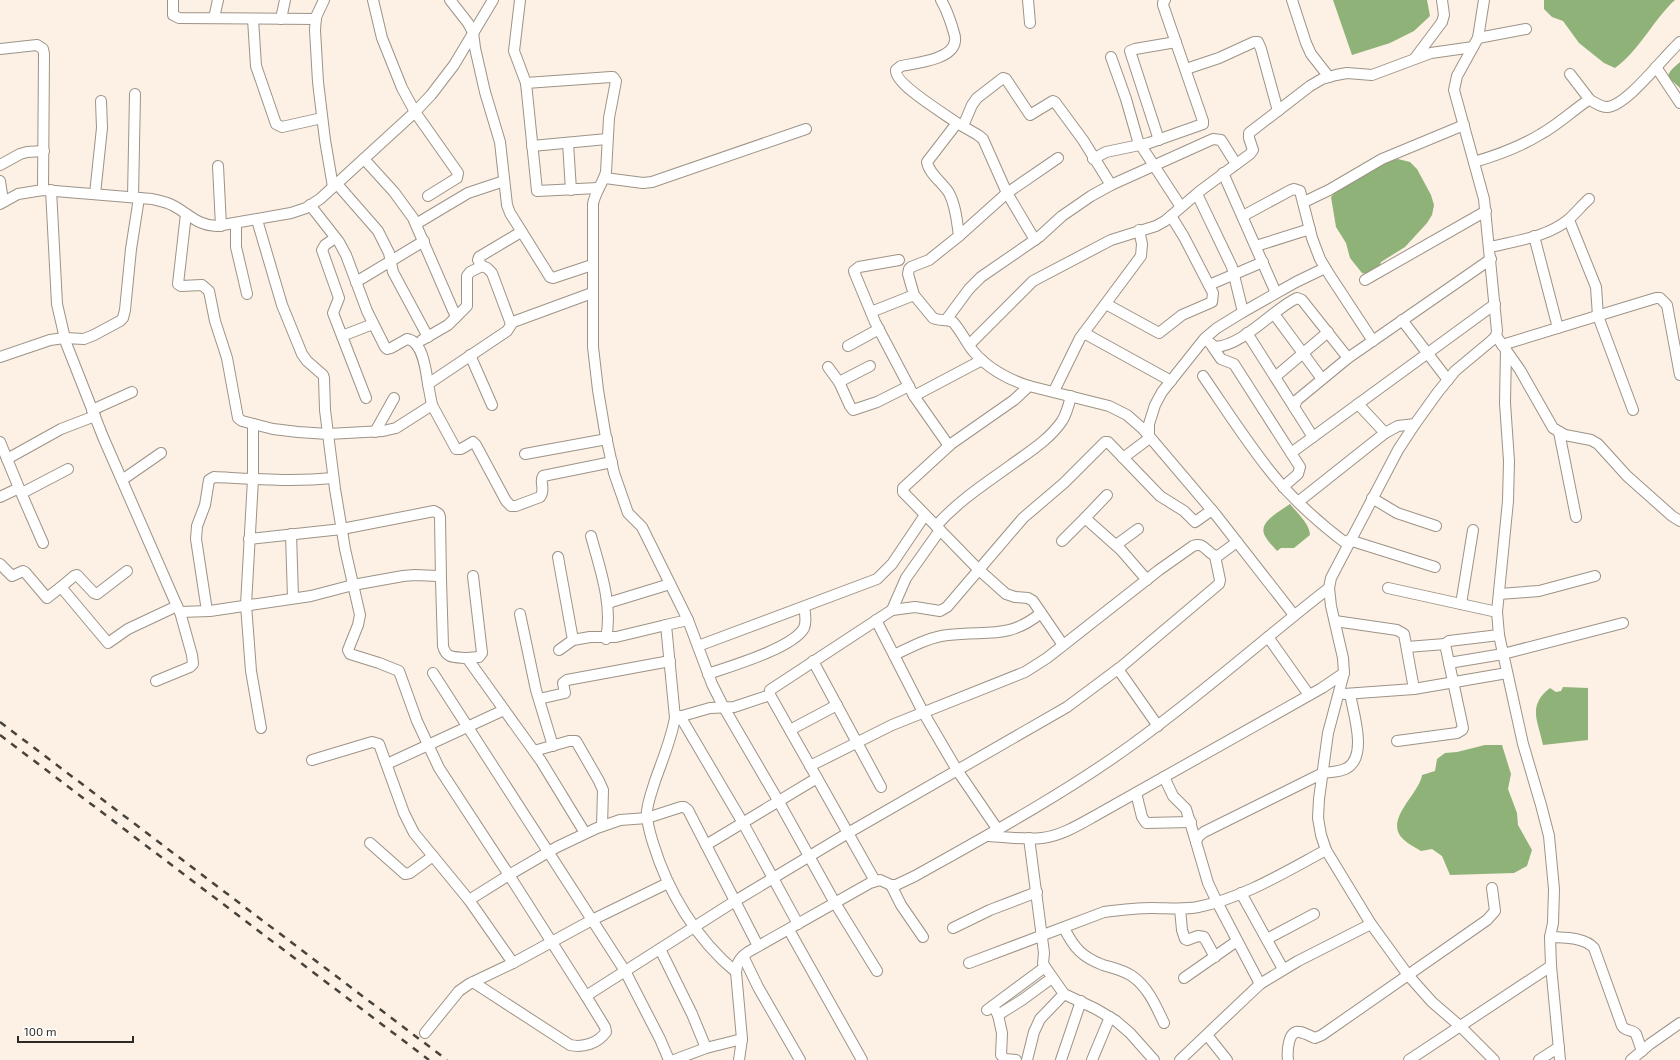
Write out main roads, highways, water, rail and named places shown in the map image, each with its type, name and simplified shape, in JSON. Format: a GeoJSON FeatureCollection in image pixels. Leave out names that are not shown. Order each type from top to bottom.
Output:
{"type":"FeatureCollection","features":[{"type":"Feature","properties":{"kind":"railway"},"geometry":{"type":"LineString","coordinates":[[0,722],[447,1060]]}},
{"type":"Feature","properties":{"kind":"railway"},"geometry":{"type":"LineString","coordinates":[[0,735],[429,1060]]}}]}
